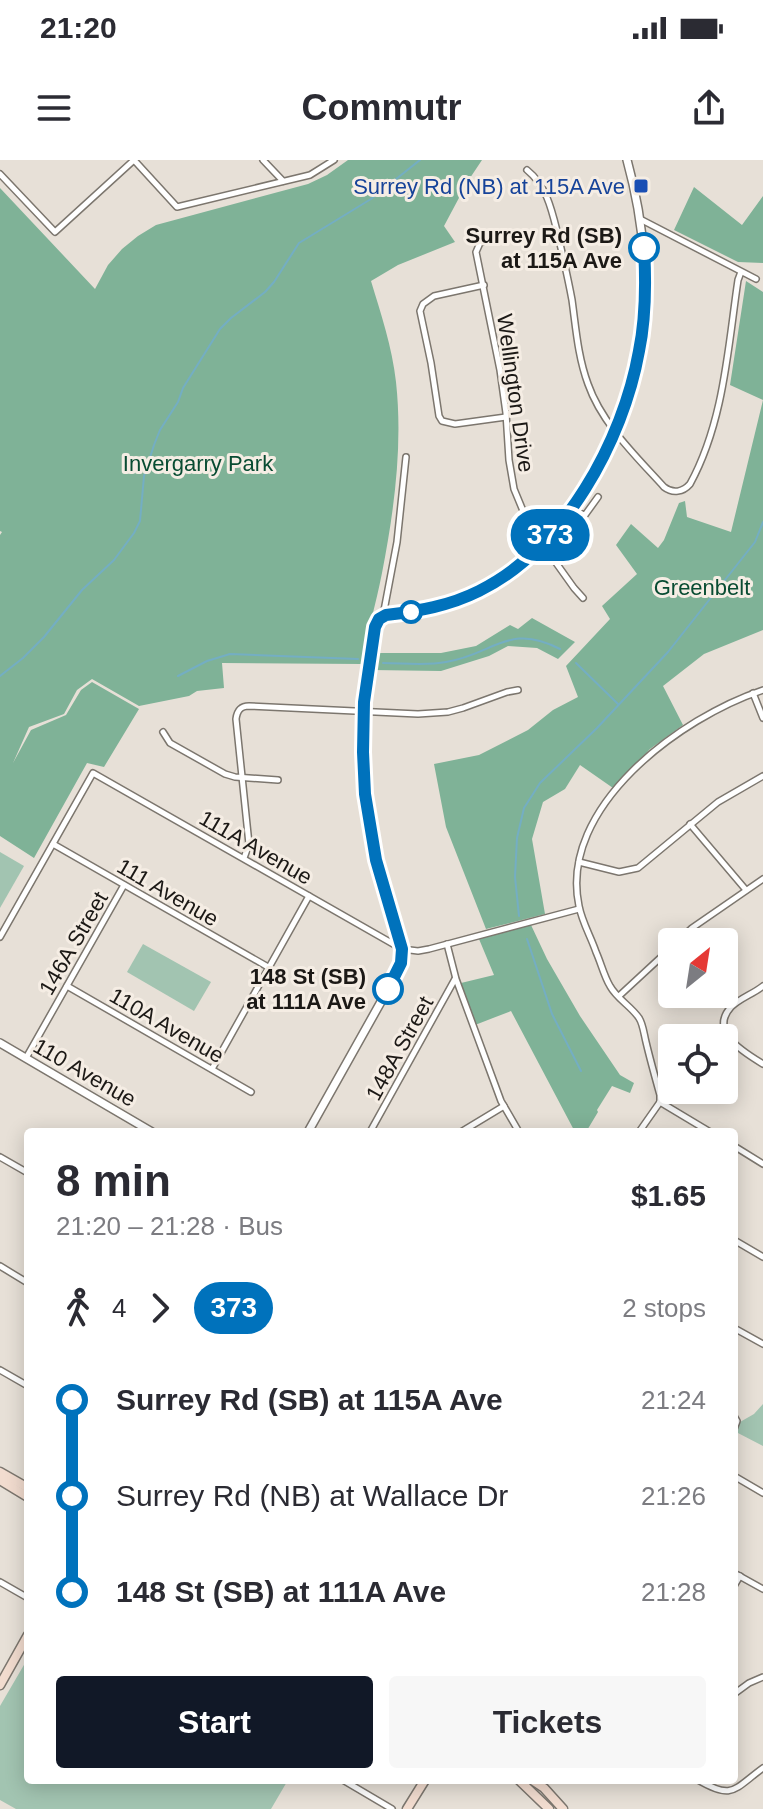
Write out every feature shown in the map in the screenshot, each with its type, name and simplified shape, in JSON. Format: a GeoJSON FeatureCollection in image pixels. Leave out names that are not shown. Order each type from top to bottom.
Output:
{"type":"FeatureCollection","features":[{"type":"Feature","properties":{"kind":"main road"},"geometry":{"type":"LineString","coordinates":[[0,1472],[24,1486]]}},
{"type":"Feature","properties":{"kind":"main road"},"geometry":{"type":"LineString","coordinates":[[0,1480],[24,1495]]}},
{"type":"Feature","properties":{"kind":"main road"},"geometry":{"type":"LineString","coordinates":[[0,1685],[24,1642]]}},
{"type":"Feature","properties":{"kind":"main road"},"geometry":{"type":"LineString","coordinates":[[407,1809],[423,1784]]}},
{"type":"Feature","properties":{"kind":"main road"},"geometry":{"type":"LineString","coordinates":[[523,1784],[552,1809]]}},
{"type":"Feature","properties":{"kind":"main road"},"geometry":{"type":"LineString","coordinates":[[537,1784],[563,1809]]}},
{"type":"Feature","properties":{"kind":"street"},"geometry":{"type":"LineString","coordinates":[[0,174],[55,232],[134,160],[177,207],[310,175],[334,160]]}},
{"type":"Feature","properties":{"kind":"street"},"geometry":{"type":"LineString","coordinates":[[263,160],[283,182]]}},
{"type":"Feature","properties":{"kind":"street"},"geometry":{"type":"LineString","coordinates":[[383,616],[439,607],[477,593],[509,573],[543,543],[594,473],[615,431],[635,373],[642,332],[645,270],[640,219],[627,160]]}},
{"type":"Feature","properties":{"kind":"street"},"geometry":{"type":"LineString","coordinates":[[527,170],[537,178],[555,218],[569,282],[581,365],[589,389],[615,431],[664,487],[672,491],[682,490],[690,484],[713,425],[741,272]]}},
{"type":"Feature","properties":{"kind":"street"},"geometry":{"type":"LineString","coordinates":[[640,219],[756,279]]}},
{"type":"Feature","properties":{"kind":"street","name":"Wellington Drive"},"geometry":{"type":"LineString","coordinates":[[501,236],[480,243],[476,252],[500,370],[514,489],[526,518],[583,598]]}},
{"type":"Feature","properties":{"kind":"street"},"geometry":{"type":"LineString","coordinates":[[484,285],[434,296],[427,299],[420,311],[435,399],[442,421],[455,424],[506,417]]}},
{"type":"Feature","properties":{"kind":"street"},"geometry":{"type":"LineString","coordinates":[[310,1128],[401,963],[402,949],[371,837],[363,772],[363,712],[375,627],[383,616],[397,542],[406,457]]}},
{"type":"Feature","properties":{"kind":"street"},"geometry":{"type":"LineString","coordinates":[[570,510],[585,515],[598,497]]}},
{"type":"Feature","properties":{"kind":"street"},"geometry":{"type":"LineString","coordinates":[[244,858],[249,844],[236,719],[241,707],[418,714],[448,712],[518,690]]}},
{"type":"Feature","properties":{"kind":"street"},"geometry":{"type":"LineString","coordinates":[[658,1087],[640,1019],[610,987],[579,909],[577,873],[584,841],[596,817],[637,767],[696,722],[723,706],[763,690]]}},
{"type":"Feature","properties":{"kind":"street"},"geometry":{"type":"LineString","coordinates":[[753,693],[763,718]]}},
{"type":"Feature","properties":{"kind":"street"},"geometry":{"type":"LineString","coordinates":[[163,732],[170,743],[234,777],[278,780]]}},
{"type":"Feature","properties":{"kind":"street","name":"111A Avenue"},"geometry":{"type":"LineString","coordinates":[[53,844],[93,773],[402,949]]}},
{"type":"Feature","properties":{"kind":"street"},"geometry":{"type":"LineString","coordinates":[[579,862],[619,872],[638,868],[718,802],[763,776]]}},
{"type":"Feature","properties":{"kind":"street"},"geometry":{"type":"LineString","coordinates":[[690,824],[746,890]]}},
{"type":"Feature","properties":{"kind":"street"},"geometry":{"type":"LineString","coordinates":[[0,937],[53,844]]}},
{"type":"Feature","properties":{"kind":"street","name":"111 Avenue"},"geometry":{"type":"LineString","coordinates":[[53,844],[268,967]]}},
{"type":"Feature","properties":{"kind":"street"},"geometry":{"type":"LineString","coordinates":[[692,928],[763,879]]}},
{"type":"Feature","properties":{"kind":"street","name":"146A Street"},"geometry":{"type":"LineString","coordinates":[[26,1058],[124,885]]}},
{"type":"Feature","properties":{"kind":"street"},"geometry":{"type":"LineString","coordinates":[[212,1069],[309,896]]}},
{"type":"Feature","properties":{"kind":"street"},"geometry":{"type":"LineString","coordinates":[[402,949],[418,951],[579,909]]}},
{"type":"Feature","properties":{"kind":"street"},"geometry":{"type":"LineString","coordinates":[[447,944],[456,979],[504,1106],[517,1128]]}},
{"type":"Feature","properties":{"kind":"street"},"geometry":{"type":"LineString","coordinates":[[619,996],[658,960]]}},
{"type":"Feature","properties":{"kind":"street","name":"148A Street"},"geometry":{"type":"LineString","coordinates":[[372,1128],[456,979]]}},
{"type":"Feature","properties":{"kind":"street","name":"110A Avenue"},"geometry":{"type":"LineString","coordinates":[[67,986],[251,1092]]}},
{"type":"Feature","properties":{"kind":"street"},"geometry":{"type":"LineString","coordinates":[[763,986],[733,1006],[725,1017],[724,1025],[733,1044],[763,1064]]}},
{"type":"Feature","properties":{"kind":"street","name":"110 Avenue"},"geometry":{"type":"LineString","coordinates":[[0,1043],[145,1128]]}},
{"type":"Feature","properties":{"kind":"street"},"geometry":{"type":"LineString","coordinates":[[642,1128],[659,1104]]}},
{"type":"Feature","properties":{"kind":"street"},"geometry":{"type":"LineString","coordinates":[[663,1104],[703,1128]]}},
{"type":"Feature","properties":{"kind":"street"},"geometry":{"type":"LineString","coordinates":[[468,1128],[504,1106]]}},
{"type":"Feature","properties":{"kind":"street"},"geometry":{"type":"LineString","coordinates":[[738,1148],[763,1164]]}},
{"type":"Feature","properties":{"kind":"street"},"geometry":{"type":"LineString","coordinates":[[0,1157],[24,1171]]}},
{"type":"Feature","properties":{"kind":"street"},"geometry":{"type":"LineString","coordinates":[[738,1242],[763,1257]]}},
{"type":"Feature","properties":{"kind":"street"},"geometry":{"type":"LineString","coordinates":[[0,1266],[24,1281]]}},
{"type":"Feature","properties":{"kind":"street"},"geometry":{"type":"LineString","coordinates":[[738,1330],[763,1344]]}},
{"type":"Feature","properties":{"kind":"street"},"geometry":{"type":"LineString","coordinates":[[0,1370],[24,1384]]}},
{"type":"Feature","properties":{"kind":"street"},"geometry":{"type":"LineString","coordinates":[[738,1478],[763,1493]]}},
{"type":"Feature","properties":{"kind":"street"},"geometry":{"type":"LineString","coordinates":[[738,1575],[763,1589]]}},
{"type":"Feature","properties":{"kind":"street"},"geometry":{"type":"LineString","coordinates":[[0,1582],[24,1596]]}},
{"type":"Feature","properties":{"kind":"street"},"geometry":{"type":"LineString","coordinates":[[738,1691],[763,1677]]}},
{"type":"Feature","properties":{"kind":"street"},"geometry":{"type":"LineString","coordinates":[[705,1784],[718,1791],[730,1791],[763,1768]]}},
{"type":"Feature","properties":{"kind":"street"},"geometry":{"type":"LineString","coordinates":[[350,1784],[392,1809]]}},
{"type":"Feature","properties":{"kind":"green space","name":"Invergarry Park"},"geometry":{"type":"Polygon","coordinates":[[[348,160],[482,160],[444,226],[455,242],[398,265],[371,281],[394,369],[398,430],[390,526],[362,664],[222,663],[224,688],[197,691],[189,696],[139,706],[92,679],[77,690],[64,714],[29,727],[13,763],[31,730],[66,715],[81,690],[92,682],[139,709],[104,767],[87,763],[34,858],[0,836],[0,188],[95,289],[108,265],[122,249],[156,225],[308,184],[348,160]]]}},
{"type":"Feature","properties":{"kind":"green space"},"geometry":{"type":"Polygon","coordinates":[[[694,187],[742,225],[763,196],[763,263],[738,262],[674,230],[694,187]]]}},
{"type":"Feature","properties":{"kind":"green space"},"geometry":{"type":"Polygon","coordinates":[[[746,281],[763,292],[763,400],[730,385],[746,281]]]}},
{"type":"Feature","properties":{"kind":"green space","name":"Greenbelt"},"geometry":{"type":"Polygon","coordinates":[[[763,400],[763,630],[704,654],[663,686],[683,725],[650,749],[613,788],[580,765],[565,789],[543,802],[532,839],[545,914],[486,929],[446,827],[434,764],[479,755],[528,730],[553,710],[578,697],[566,666],[610,619],[602,606],[637,574],[616,545],[631,524],[658,548],[679,503],[685,501],[687,517],[731,532],[763,400]]]}},
{"type":"Feature","properties":{"kind":"green space"},"geometry":{"type":"Polygon","coordinates":[[[532,618],[575,642],[558,659],[537,648],[508,646],[489,656],[441,671],[372,670],[376,653],[441,653],[476,646],[510,625],[518,629],[532,618]]]}},
{"type":"Feature","properties":{"kind":"green space"},"geometry":{"type":"Polygon","coordinates":[[[0,852],[24,866],[0,908],[0,852]]]}},
{"type":"Feature","properties":{"kind":"green space"},"geometry":{"type":"Polygon","coordinates":[[[531,925],[580,1016],[620,1075],[634,1083],[630,1093],[612,1086],[588,1128],[573,1128],[511,1011],[475,1025],[461,983],[494,975],[479,939],[531,925]]]}},
{"type":"Feature","properties":{"kind":"green space"},"geometry":{"type":"Polygon","coordinates":[[[143,944],[211,982],[194,1011],[127,972],[143,944]]]}},
{"type":"Feature","properties":{"kind":"green space"},"geometry":{"type":"Polygon","coordinates":[[[763,1404],[763,1446],[738,1433],[740,1422],[763,1404]]]}},
{"type":"Feature","properties":{"kind":"green space"},"geometry":{"type":"Polygon","coordinates":[[[24,1665],[24,1784],[286,1784],[271,1809],[16,1809],[0,1800],[0,1706],[24,1665]]]}},
{"type":"Feature","properties":{"kind":"waterway"},"geometry":{"type":"LineString","coordinates":[[0,676],[44,637],[82,590],[114,560],[134,533],[140,521],[144,476],[160,430],[220,329],[265,292],[299,243],[371,199],[420,160]]}},
{"type":"Feature","properties":{"kind":"waterway"},"geometry":{"type":"LineString","coordinates":[[519,916],[515,877],[517,838],[524,808],[540,783],[668,652],[755,542],[763,522]]}},
{"type":"Feature","properties":{"kind":"waterway"},"geometry":{"type":"LineString","coordinates":[[383,663],[446,662],[514,639],[542,641],[560,649]]}},
{"type":"Feature","properties":{"kind":"waterway"},"geometry":{"type":"LineString","coordinates":[[178,676],[207,661],[230,654],[358,659]]}},
{"type":"Feature","properties":{"kind":"waterway"},"geometry":{"type":"LineString","coordinates":[[576,663],[618,704]]}},
{"type":"Feature","properties":{"kind":"waterway"},"geometry":{"type":"LineString","coordinates":[[527,939],[552,1014],[581,1071]]}},
{"type":"Feature","properties":{"kind":"bus line","name":"373"},"geometry":{"type":"LineString","coordinates":[[388,989],[403,955],[376,860],[363,772],[364,702],[375,627],[379,619],[386,615],[439,607],[488,587],[529,557],[570,510],[610,441],[635,373],[644,312],[644,248]]}},
{"type":"Feature","properties":{"kind":"place","name":"Surrey Rd (NB) at 115A Ave"},"geometry":{"type":"Point","coordinates":[641,186]}},
{"type":"Feature","properties":{"kind":"place","name":"Surrey Rd (SB) at 115A Ave"},"geometry":{"type":"Point","coordinates":[644,248]}},
{"type":"Feature","properties":{"kind":"place","name":"148 St (SB) at 111A Ave"},"geometry":{"type":"Point","coordinates":[388,989]}}]}
